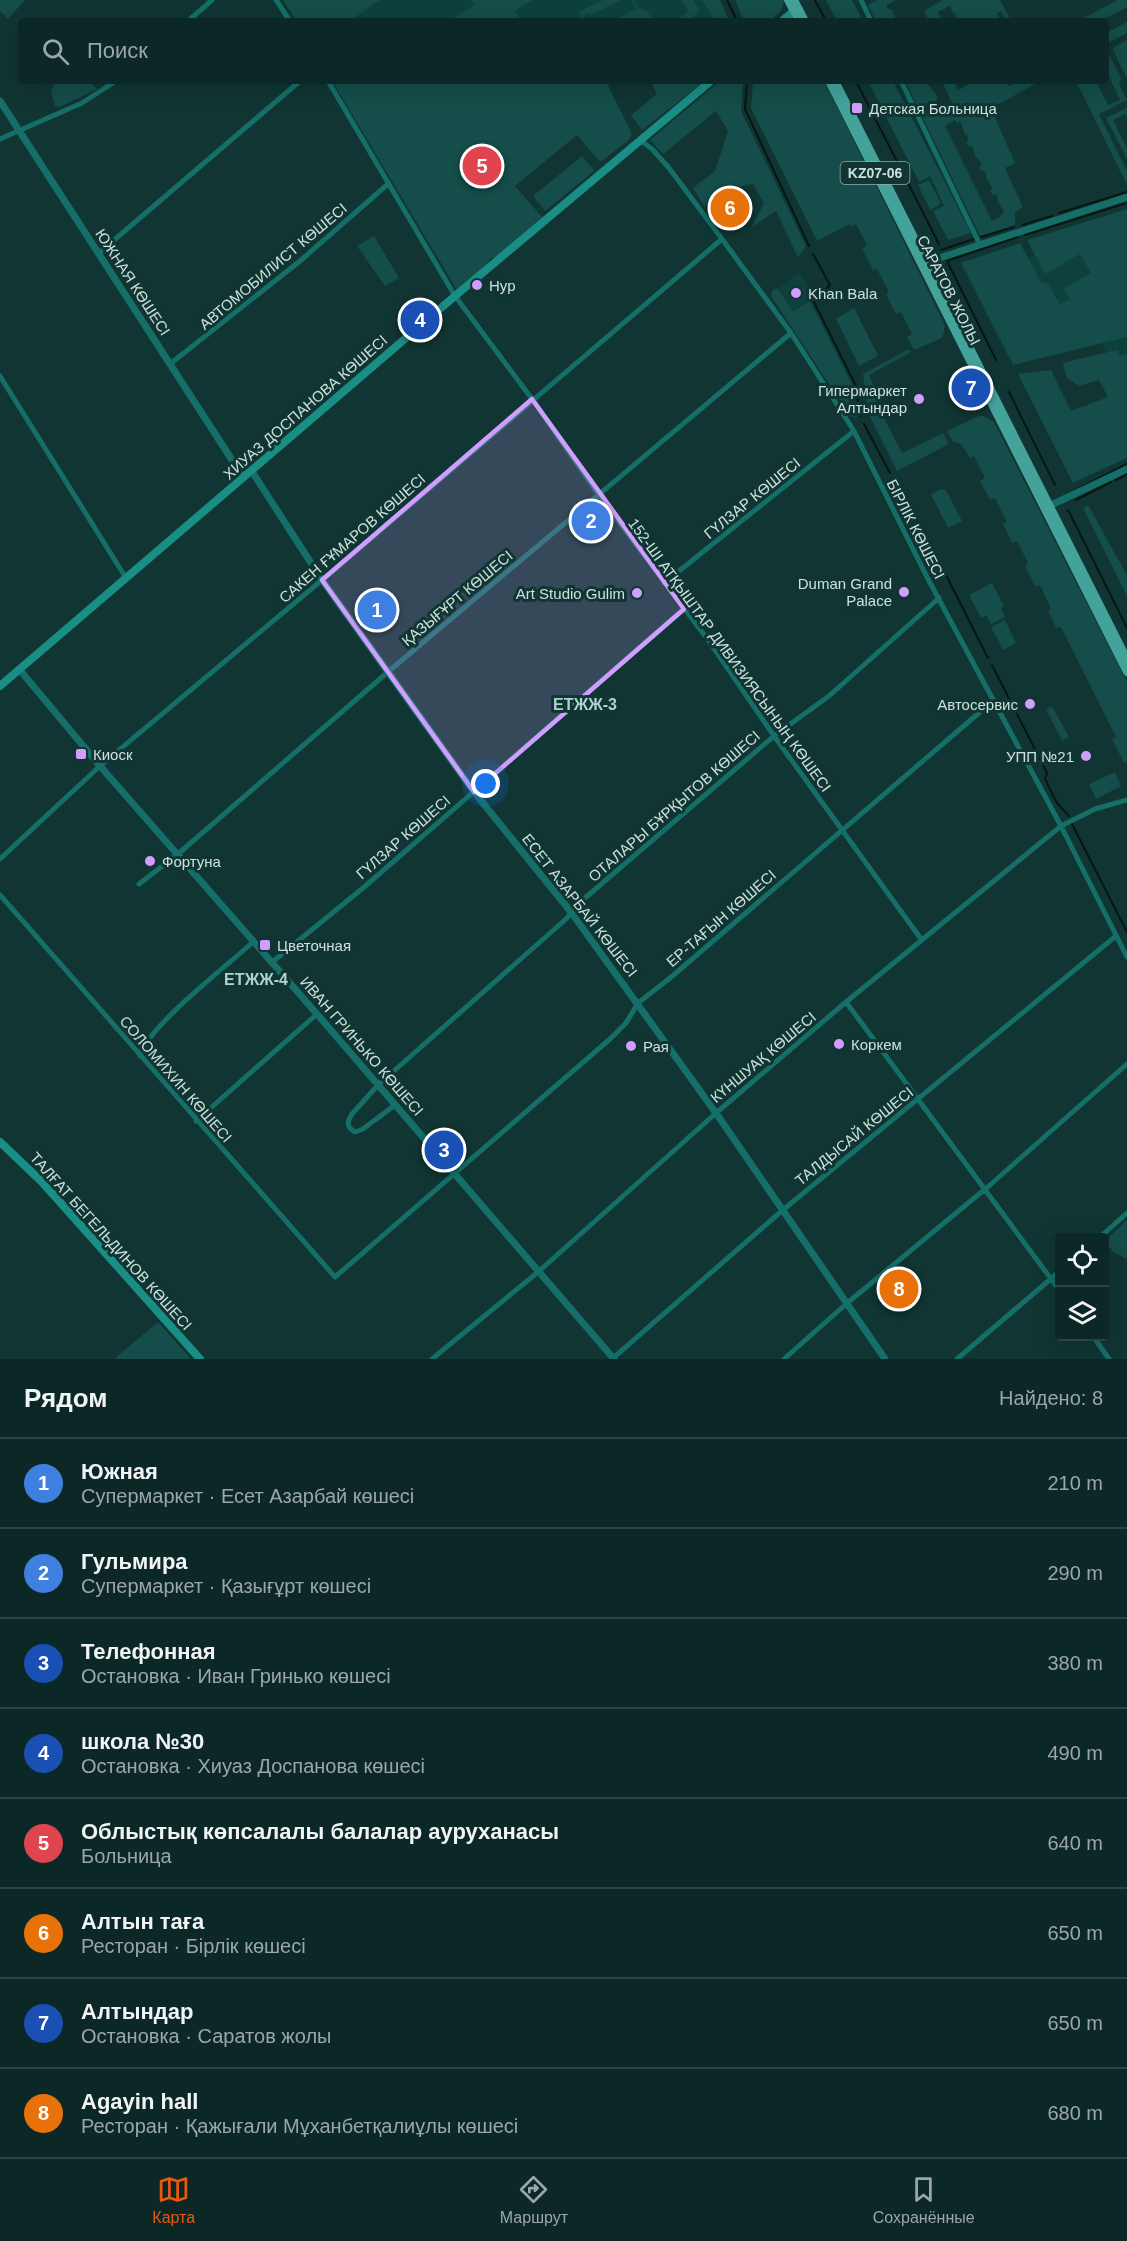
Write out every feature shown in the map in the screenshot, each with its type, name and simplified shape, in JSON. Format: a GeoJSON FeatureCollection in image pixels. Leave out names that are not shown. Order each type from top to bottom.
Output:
{"type":"FeatureCollection","features":[{"type":"Feature","properties":{"kind":"main road"},"geometry":{"type":"LineString","coordinates":[[785,18],[795,6],[788,0]]}},
{"type":"Feature","properties":{"kind":"main road","name":"ХИУАЗ ДОСПАНОВА КӨШЕСІ"},"geometry":{"type":"LineString","coordinates":[[0,686],[455,296],[707,84]]}},
{"type":"Feature","properties":{"kind":"main road","name":"САРАТОВ ЖОЛЫ"},"geometry":{"type":"LineString","coordinates":[[831,84],[924,263]]}},
{"type":"Feature","properties":{"kind":"main road","name":"САРАТОВ ЖОЛЫ"},"geometry":{"type":"LineString","coordinates":[[836,84],[1127,672]]}},
{"type":"Feature","properties":{"kind":"main road","name":"САРАТОВ ЖОЛЫ"},"geometry":{"type":"LineString","coordinates":[[1047,507],[1127,659]]}},
{"type":"Feature","properties":{"kind":"main road","name":"ТАЛҒАТ БЕГЕЛЬДИНОВ КӨШЕСІ"},"geometry":{"type":"LineString","coordinates":[[0,1142],[42,1182],[200,1359]]}},
{"type":"Feature","properties":{"kind":"street"},"geometry":{"type":"LineString","coordinates":[[191,18],[212,0]]}},
{"type":"Feature","properties":{"kind":"street"},"geometry":{"type":"LineString","coordinates":[[276,0],[288,18]]}},
{"type":"Feature","properties":{"kind":"street"},"geometry":{"type":"LineString","coordinates":[[870,0],[862,2],[870,18]]}},
{"type":"Feature","properties":{"kind":"street"},"geometry":{"type":"LineString","coordinates":[[0,139],[82,103],[111,84]]}},
{"type":"Feature","properties":{"kind":"street"},"geometry":{"type":"LineString","coordinates":[[99,253],[296,84]]}},
{"type":"Feature","properties":{"kind":"street","name":"152-ШІ АТҚЫШТАР ДИВИЗИЯСЫНЫҢ КӨШЕСІ"},"geometry":{"type":"LineString","coordinates":[[330,84],[455,296],[532,399],[921,939]]}},
{"type":"Feature","properties":{"kind":"street"},"geometry":{"type":"LineString","coordinates":[[902,84],[980,243]]}},
{"type":"Feature","properties":{"kind":"street","name":"ЮЖНАЯ КӨШЕСІ"},"geometry":{"type":"LineString","coordinates":[[0,101],[243,477]]}},
{"type":"Feature","properties":{"kind":"street","name":"БІРЛІК КӨШЕСІ"},"geometry":{"type":"LineString","coordinates":[[640,140],[665,164],[722,239],[791,333],[854,431],[1127,957]]}},
{"type":"Feature","properties":{"kind":"street","name":"АВТОМОБИЛИСТ КӨШЕСІ"},"geometry":{"type":"LineString","coordinates":[[170,364],[300,261],[388,184]]}},
{"type":"Feature","properties":{"kind":"street"},"geometry":{"type":"LineString","coordinates":[[924,263],[1127,197]]}},
{"type":"Feature","properties":{"kind":"street","name":"САКЕН ҒҰМАРОВ КӨШЕСІ"},"geometry":{"type":"LineString","coordinates":[[0,859],[100,766],[722,239]]}},
{"type":"Feature","properties":{"kind":"street","name":"ҚАЗЫҒҰРТ КӨШЕСІ"},"geometry":{"type":"LineString","coordinates":[[139,884],[178,854],[389,671],[791,333]]}},
{"type":"Feature","properties":{"kind":"street"},"geometry":{"type":"LineString","coordinates":[[0,376],[126,578]]}},
{"type":"Feature","properties":{"kind":"street","name":"ГҮЛЗАР КӨШЕСІ"},"geometry":{"type":"LineString","coordinates":[[664,583],[854,431]]}},
{"type":"Feature","properties":{"kind":"street"},"geometry":{"type":"LineString","coordinates":[[1047,507],[1127,469]]}},
{"type":"Feature","properties":{"kind":"street","name":"ЕСЕТ АЗАРБАЙ КӨШЕСІ"},"geometry":{"type":"LineString","coordinates":[[251,470],[322,580],[474,792],[571,912],[638,1003],[784,1209],[846,1305],[885,1359]]}},
{"type":"Feature","properties":{"kind":"street","name":"ОТАЛАРЫ БҰРҚЫТОВ КӨШЕСІ"},"geometry":{"type":"LineString","coordinates":[[395,1105],[359,1131],[355,1132],[350,1128],[348,1119],[378,1085],[566,919],[578,904],[774,736],[824,700],[939,598]]}},
{"type":"Feature","properties":{"kind":"street","name":"ГҮЛЗАР КӨШЕСІ"},"geometry":{"type":"LineString","coordinates":[[271,963],[474,792],[684,609]]}},
{"type":"Feature","properties":{"kind":"street","name":"ИВАН ГРИНЬКО КӨШЕСІ"},"geometry":{"type":"LineString","coordinates":[[19,669],[100,766],[455,1173],[613,1359]]}},
{"type":"Feature","properties":{"kind":"street","name":"ЕР-ТАҒЫН КӨШЕСІ"},"geometry":{"type":"LineString","coordinates":[[335,1277],[610,1040],[626,1023],[638,1003],[994,700]]}},
{"type":"Feature","properties":{"kind":"street","name":"КҮНШУАҚ КӨШЕСІ"},"geometry":{"type":"LineString","coordinates":[[432,1359],[538,1272],[716,1113],[846,1002],[1061,826],[1095,809],[1127,800]]}},
{"type":"Feature","properties":{"kind":"street","name":"СОЛОМИХИН КӨШЕСІ"},"geometry":{"type":"LineString","coordinates":[[0,895],[335,1277]]}},
{"type":"Feature","properties":{"kind":"street","name":"ТАЛДЫСАЙ КӨШЕСІ"},"geometry":{"type":"LineString","coordinates":[[613,1359],[784,1209],[1116,936]]}},
{"type":"Feature","properties":{"kind":"street"},"geometry":{"type":"LineString","coordinates":[[140,1056],[142,1047],[156,1029],[253,942]]}},
{"type":"Feature","properties":{"kind":"street"},"geometry":{"type":"LineString","coordinates":[[846,1002],[1056,1287]]}},
{"type":"Feature","properties":{"kind":"street"},"geometry":{"type":"LineString","coordinates":[[196,1121],[317,1014]]}},
{"type":"Feature","properties":{"kind":"street"},"geometry":{"type":"LineString","coordinates":[[784,1359],[985,1189],[1127,1064]]}},
{"type":"Feature","properties":{"kind":"street"},"geometry":{"type":"LineString","coordinates":[[1105,1233],[1127,1213]]}},
{"type":"Feature","properties":{"kind":"street"},"geometry":{"type":"LineString","coordinates":[[957,1359],[1055,1276]]}},
{"type":"Feature","properties":{"kind":"street"},"geometry":{"type":"LineString","coordinates":[[1096,1341],[1109,1359]]}},
{"type":"Feature","properties":{"kind":"highlighted area"},"geometry":{"type":"Polygon","coordinates":[[[532,399],[684,609],[474,792],[322,580],[532,399]]]}},
{"type":"Feature","properties":{"kind":"shaded area"},"geometry":{"type":"Polygon","coordinates":[[[0,0],[25,0],[8,19],[0,11],[0,0]]]}},
{"type":"Feature","properties":{"kind":"shaded area"},"geometry":{"type":"Polygon","coordinates":[[[283,0],[380,0],[354,18],[294,18],[283,0]]]}},
{"type":"Feature","properties":{"kind":"shaded area"},"geometry":{"type":"Polygon","coordinates":[[[291,0],[483,0],[496,18],[301,18],[291,0]]]}},
{"type":"Feature","properties":{"kind":"shaded area"},"geometry":{"type":"Polygon","coordinates":[[[471,0],[532,0],[515,11],[519,18],[454,18],[474,5],[471,0]]]}},
{"type":"Feature","properties":{"kind":"shaded area"},"geometry":{"type":"Polygon","coordinates":[[[498,0],[720,0],[728,18],[510,18],[498,0]]]}},
{"type":"Feature","properties":{"kind":"shaded area"},"geometry":{"type":"Polygon","coordinates":[[[602,0],[622,0],[590,16],[589,13],[583,16],[584,18],[582,18],[579,12],[602,0]]]}},
{"type":"Feature","properties":{"kind":"shaded area"},"geometry":{"type":"Polygon","coordinates":[[[632,0],[638,8],[646,10],[652,18],[618,18],[636,9],[632,0]]]}},
{"type":"Feature","properties":{"kind":"shaded area"},"geometry":{"type":"Polygon","coordinates":[[[681,0],[693,0],[699,9],[691,18],[680,18],[688,11],[681,0]]]}},
{"type":"Feature","properties":{"kind":"shaded area"},"geometry":{"type":"Polygon","coordinates":[[[702,0],[720,0],[728,18],[713,18],[702,0]]]}},
{"type":"Feature","properties":{"kind":"shaded area"},"geometry":{"type":"Polygon","coordinates":[[[735,0],[784,0],[781,11],[773,18],[743,18],[735,0]]]}},
{"type":"Feature","properties":{"kind":"shaded area"},"geometry":{"type":"Polygon","coordinates":[[[826,0],[852,0],[861,18],[835,18],[826,0]]]}},
{"type":"Feature","properties":{"kind":"shaded area"},"geometry":{"type":"Polygon","coordinates":[[[877,0],[896,0],[886,5],[896,18],[874,18],[868,5],[877,0]]]}},
{"type":"Feature","properties":{"kind":"shaded area"},"geometry":{"type":"Polygon","coordinates":[[[943,0],[1000,0],[1009,18],[1004,18],[1001,11],[997,13],[1000,18],[956,18],[950,6],[938,12],[941,18],[928,18],[924,11],[943,0]]]}},
{"type":"Feature","properties":{"kind":"shaded area"},"geometry":{"type":"Polygon","coordinates":[[[1118,0],[1127,0],[1127,7],[1106,18],[1084,18],[1118,0]]]}},
{"type":"Feature","properties":{"kind":"shaded area"},"geometry":{"type":"Polygon","coordinates":[[[1127,22],[1127,33],[1109,42],[1109,31],[1127,22]]]}},
{"type":"Feature","properties":{"kind":"shaded area"},"geometry":{"type":"Polygon","coordinates":[[[1127,40],[1127,79],[1113,50],[1114,47],[1127,40]]]}},
{"type":"Feature","properties":{"kind":"shaded area"},"geometry":{"type":"Polygon","coordinates":[[[1109,54],[1121,79],[1119,83],[1127,100],[1099,114],[1127,171],[1127,185],[1077,84],[1098,84],[1108,105],[1120,100],[1109,76],[1109,54]]]}},
{"type":"Feature","properties":{"kind":"shaded area"},"geometry":{"type":"Polygon","coordinates":[[[54,84],[93,84],[97,89],[60,107],[55,106],[51,91],[54,84]]]}},
{"type":"Feature","properties":{"kind":"shaded area"},"geometry":{"type":"Polygon","coordinates":[[[334,84],[607,84],[632,134],[628,141],[600,162],[577,135],[515,186],[542,217],[497,257],[491,258],[457,290],[334,84]]]}},
{"type":"Feature","properties":{"kind":"shaded area"},"geometry":{"type":"Polygon","coordinates":[[[652,84],[701,84],[642,130],[631,115],[657,94],[652,84]]]}},
{"type":"Feature","properties":{"kind":"shaded area"},"geometry":{"type":"Polygon","coordinates":[[[716,84],[743,84],[741,111],[806,246],[798,258],[776,211],[752,227],[764,203],[753,184],[732,188],[705,207],[693,188],[715,171],[728,131],[716,111],[663,154],[650,140],[716,84]]]}},
{"type":"Feature","properties":{"kind":"shaded area"},"geometry":{"type":"Polygon","coordinates":[[[753,84],[825,84],[945,325],[943,336],[940,339],[914,350],[907,337],[912,334],[901,312],[896,314],[886,294],[889,292],[877,269],[873,270],[862,248],[867,245],[856,224],[851,227],[850,224],[817,241],[751,108],[753,84]]]}},
{"type":"Feature","properties":{"kind":"shaded area"},"geometry":{"type":"Polygon","coordinates":[[[870,84],[895,84],[971,233],[948,240],[933,211],[944,206],[930,176],[919,182],[870,84]]]}},
{"type":"Feature","properties":{"kind":"shaded area"},"geometry":{"type":"Polygon","coordinates":[[[906,84],[928,84],[938,97],[936,99],[939,110],[952,103],[943,84],[955,84],[958,90],[969,84],[1007,84],[1009,86],[1035,84],[991,108],[1015,163],[1005,168],[1023,207],[1015,212],[1015,225],[980,236],[906,84]],[[955,120],[945,126],[992,221],[1002,216],[1004,212],[996,194],[992,195],[990,190],[993,188],[985,177],[987,176],[984,170],[981,171],[979,167],[982,165],[976,158],[972,146],[969,147],[966,142],[969,140],[961,122],[957,123],[955,120]]]}},
{"type":"Feature","properties":{"kind":"shaded area"},"geometry":{"type":"Polygon","coordinates":[[[1127,108],[1127,117],[1125,114],[1113,120],[1127,148],[1127,159],[1106,118],[1127,108]]]}},
{"type":"Feature","properties":{"kind":"shaded area"},"geometry":{"type":"Polygon","coordinates":[[[582,156],[593,172],[545,211],[533,196],[582,156]]]}},
{"type":"Feature","properties":{"kind":"shaded area"},"geometry":{"type":"Polygon","coordinates":[[[929,180],[941,204],[930,210],[918,185],[929,180]]]}},
{"type":"Feature","properties":{"kind":"shaded area"},"geometry":{"type":"Polygon","coordinates":[[[1127,209],[1127,337],[1013,365],[961,263],[1020,243],[1041,282],[1048,284],[1060,304],[1070,299],[1064,288],[1091,273],[1080,254],[1045,274],[1027,240],[1127,209]]]}},
{"type":"Feature","properties":{"kind":"shaded area"},"geometry":{"type":"Polygon","coordinates":[[[1077,232],[1110,293],[1050,324],[1018,263],[1077,232]]]}},
{"type":"Feature","properties":{"kind":"shaded area"},"geometry":{"type":"Polygon","coordinates":[[[374,236],[399,278],[385,286],[357,246],[374,236]]]}},
{"type":"Feature","properties":{"kind":"shaded area","name":"Khan Bala"},"geometry":{"type":"Polygon","coordinates":[[[800,272],[814,298],[793,311],[777,288],[800,272]]]}},
{"type":"Feature","properties":{"kind":"shaded area"},"geometry":{"type":"Polygon","coordinates":[[[777,288],[793,311],[810,301],[853,386],[857,418],[850,416],[771,296],[772,291],[777,288]]]}},
{"type":"Feature","properties":{"kind":"shaded area"},"geometry":{"type":"Polygon","coordinates":[[[854,308],[878,356],[859,366],[836,319],[854,308]]]}},
{"type":"Feature","properties":{"kind":"shaded area"},"geometry":{"type":"Polygon","coordinates":[[[1127,329],[1127,420],[1123,392],[1100,339],[1127,329]]]}},
{"type":"Feature","properties":{"kind":"shaded area"},"geometry":{"type":"Polygon","coordinates":[[[909,349],[911,352],[869,375],[881,402],[877,404],[902,453],[943,433],[949,444],[897,471],[868,413],[863,374],[909,349]]]}},
{"type":"Feature","properties":{"kind":"shaded area"},"geometry":{"type":"Polygon","coordinates":[[[1117,350],[1120,356],[1126,354],[1127,356],[1127,458],[1073,483],[1018,374],[1051,370],[1071,411],[1108,397],[1099,380],[1079,386],[1067,378],[1063,365],[1066,362],[1117,350]]]}},
{"type":"Feature","properties":{"kind":"shaded area"},"geometry":{"type":"Polygon","coordinates":[[[979,416],[984,416],[994,422],[1127,682],[1127,761],[1124,763],[1112,739],[1116,737],[1061,627],[1056,628],[1048,611],[1051,609],[1040,585],[1035,586],[1025,566],[1028,563],[1017,541],[1012,543],[1003,524],[1007,522],[995,498],[990,500],[980,481],[985,478],[974,456],[970,458],[961,444],[953,442],[947,431],[979,416]]]}},
{"type":"Feature","properties":{"kind":"shaded area"},"geometry":{"type":"Polygon","coordinates":[[[941,489],[946,490],[962,521],[948,528],[931,494],[941,489]]]}},
{"type":"Feature","properties":{"kind":"shaded area"},"geometry":{"type":"Polygon","coordinates":[[[1088,505],[1127,575],[1127,596],[1083,508],[1088,505]]]}},
{"type":"Feature","properties":{"kind":"shaded area"},"geometry":{"type":"Polygon","coordinates":[[[992,583],[1004,606],[1001,608],[1005,617],[991,624],[986,615],[981,618],[969,595],[992,583]]]}},
{"type":"Feature","properties":{"kind":"shaded area"},"geometry":{"type":"Polygon","coordinates":[[[1005,620],[1016,643],[1003,650],[991,627],[1005,620]]]}},
{"type":"Feature","properties":{"kind":"shaded area"},"geometry":{"type":"Polygon","coordinates":[[[1052,706],[1069,737],[1062,741],[1046,709],[1052,706]]]}},
{"type":"Feature","properties":{"kind":"shaded area"},"geometry":{"type":"Polygon","coordinates":[[[1115,772],[1121,786],[1096,799],[1089,784],[1115,772]]]}},
{"type":"Feature","properties":{"kind":"shaded area"},"geometry":{"type":"Polygon","coordinates":[[[1127,1220],[1127,1259],[1109,1247],[1109,1237],[1127,1220]]]}},
{"type":"Feature","properties":{"kind":"shaded area"},"geometry":{"type":"Polygon","coordinates":[[[158,1322],[191,1359],[114,1359],[158,1322]]]}},
{"type":"Feature","properties":{"kind":"waterway"},"geometry":{"type":"LineString","coordinates":[[727,0],[736,18]]}},
{"type":"Feature","properties":{"kind":"waterway"},"geometry":{"type":"LineString","coordinates":[[815,0],[824,18]]}},
{"type":"Feature","properties":{"kind":"waterway"},"geometry":{"type":"LineString","coordinates":[[747,84],[745,109],[809,246]]}},
{"type":"Feature","properties":{"kind":"waterway"},"geometry":{"type":"LineString","coordinates":[[858,84],[939,244]]}},
{"type":"Feature","properties":{"kind":"waterway"},"geometry":{"type":"LineString","coordinates":[[1059,213],[1127,192]]}},
{"type":"Feature","properties":{"kind":"waterway"},"geometry":{"type":"LineString","coordinates":[[1025,235],[1127,203]]}},
{"type":"Feature","properties":{"kind":"waterway"},"geometry":{"type":"LineString","coordinates":[[1022,225],[1052,216]]}},
{"type":"Feature","properties":{"kind":"waterway"},"geometry":{"type":"LineString","coordinates":[[981,237],[1014,227]]}},
{"type":"Feature","properties":{"kind":"waterway"},"geometry":{"type":"LineString","coordinates":[[947,261],[1018,237]]}},
{"type":"Feature","properties":{"kind":"waterway"},"geometry":{"type":"LineString","coordinates":[[941,250],[974,239]]}},
{"type":"Feature","properties":{"kind":"waterway"},"geometry":{"type":"LineString","coordinates":[[813,254],[830,285],[814,302],[856,386],[860,416]]}},
{"type":"Feature","properties":{"kind":"waterway"},"geometry":{"type":"LineString","coordinates":[[948,263],[996,360]]}},
{"type":"Feature","properties":{"kind":"waterway"},"geometry":{"type":"LineString","coordinates":[[1009,392],[1055,485]]}},
{"type":"Feature","properties":{"kind":"waterway"},"geometry":{"type":"LineString","coordinates":[[864,424],[890,473]]}},
{"type":"Feature","properties":{"kind":"waterway"},"geometry":{"type":"LineString","coordinates":[[1072,492],[1127,464]]}},
{"type":"Feature","properties":{"kind":"waterway"},"geometry":{"type":"LineString","coordinates":[[1116,480],[1127,474]]}},
{"type":"Feature","properties":{"kind":"waterway"},"geometry":{"type":"LineString","coordinates":[[894,481],[942,567]]}},
{"type":"Feature","properties":{"kind":"waterway"},"geometry":{"type":"LineString","coordinates":[[1076,500],[1111,482]]}},
{"type":"Feature","properties":{"kind":"waterway"},"geometry":{"type":"LineString","coordinates":[[1068,510],[1127,628]]}},
{"type":"Feature","properties":{"kind":"waterway"},"geometry":{"type":"LineString","coordinates":[[946,575],[988,658]]}},
{"type":"Feature","properties":{"kind":"waterway"},"geometry":{"type":"LineString","coordinates":[[992,665],[1047,773],[1045,779],[1057,803],[1069,816]]}},
{"type":"Feature","properties":{"kind":"waterway"},"geometry":{"type":"LineString","coordinates":[[1072,824],[1127,932]]}},
{"type":"Feature","properties":{"kind":"place","name":"Детская Больница"},"geometry":{"type":"Point","coordinates":[857,108]}},
{"type":"Feature","properties":{"kind":"place","name":"Облыстық көпсалалы балалар ауруханасы"},"geometry":{"type":"Point","coordinates":[482,166]}},
{"type":"Feature","properties":{"kind":"place","name":"Алтын таға"},"geometry":{"type":"Point","coordinates":[730,208]}},
{"type":"Feature","properties":{"kind":"place","name":"Нур"},"geometry":{"type":"Point","coordinates":[477,285]}},
{"type":"Feature","properties":{"kind":"place","name":"Khan Bala"},"geometry":{"type":"Point","coordinates":[796,293]}},
{"type":"Feature","properties":{"kind":"place","name":"школа №30"},"geometry":{"type":"Point","coordinates":[420,320]}},
{"type":"Feature","properties":{"kind":"place","name":"Алтындар"},"geometry":{"type":"Point","coordinates":[971,388]}},
{"type":"Feature","properties":{"kind":"place","name":"Гипермаркет Алтындар"},"geometry":{"type":"Point","coordinates":[919,399]}},
{"type":"Feature","properties":{"kind":"place","name":"Гульмира"},"geometry":{"type":"Point","coordinates":[591,521]}},
{"type":"Feature","properties":{"kind":"place","name":"Duman Grand Palace"},"geometry":{"type":"Point","coordinates":[904,592]}},
{"type":"Feature","properties":{"kind":"place","name":"Art Studio Gulim"},"geometry":{"type":"Point","coordinates":[637,593]}},
{"type":"Feature","properties":{"kind":"place","name":"Южная"},"geometry":{"type":"Point","coordinates":[377,610]}},
{"type":"Feature","properties":{"kind":"place","name":"Автосервис"},"geometry":{"type":"Point","coordinates":[1030,704]}},
{"type":"Feature","properties":{"kind":"place","name":"Киоск"},"geometry":{"type":"Point","coordinates":[81,754]}},
{"type":"Feature","properties":{"kind":"place","name":"УПП №21"},"geometry":{"type":"Point","coordinates":[1086,756]}},
{"type":"Feature","properties":{"kind":"place","name":"Фортуна"},"geometry":{"type":"Point","coordinates":[150,861]}},
{"type":"Feature","properties":{"kind":"place","name":"Цветочная"},"geometry":{"type":"Point","coordinates":[265,945]}},
{"type":"Feature","properties":{"kind":"place","name":"Коркем"},"geometry":{"type":"Point","coordinates":[839,1044]}},
{"type":"Feature","properties":{"kind":"place","name":"Рая"},"geometry":{"type":"Point","coordinates":[631,1046]}},
{"type":"Feature","properties":{"kind":"place","name":"Телефонная"},"geometry":{"type":"Point","coordinates":[444,1150]}},
{"type":"Feature","properties":{"kind":"place","name":"Agayin hall"},"geometry":{"type":"Point","coordinates":[899,1289]}},
{"type":"Feature","properties":{"kind":"district","name":"ЕТЖЖ-3"},"geometry":{"type":"Point","coordinates":[585,704]}},
{"type":"Feature","properties":{"kind":"district","name":"ЕТЖЖ-4"},"geometry":{"type":"Point","coordinates":[256,979]}}]}
